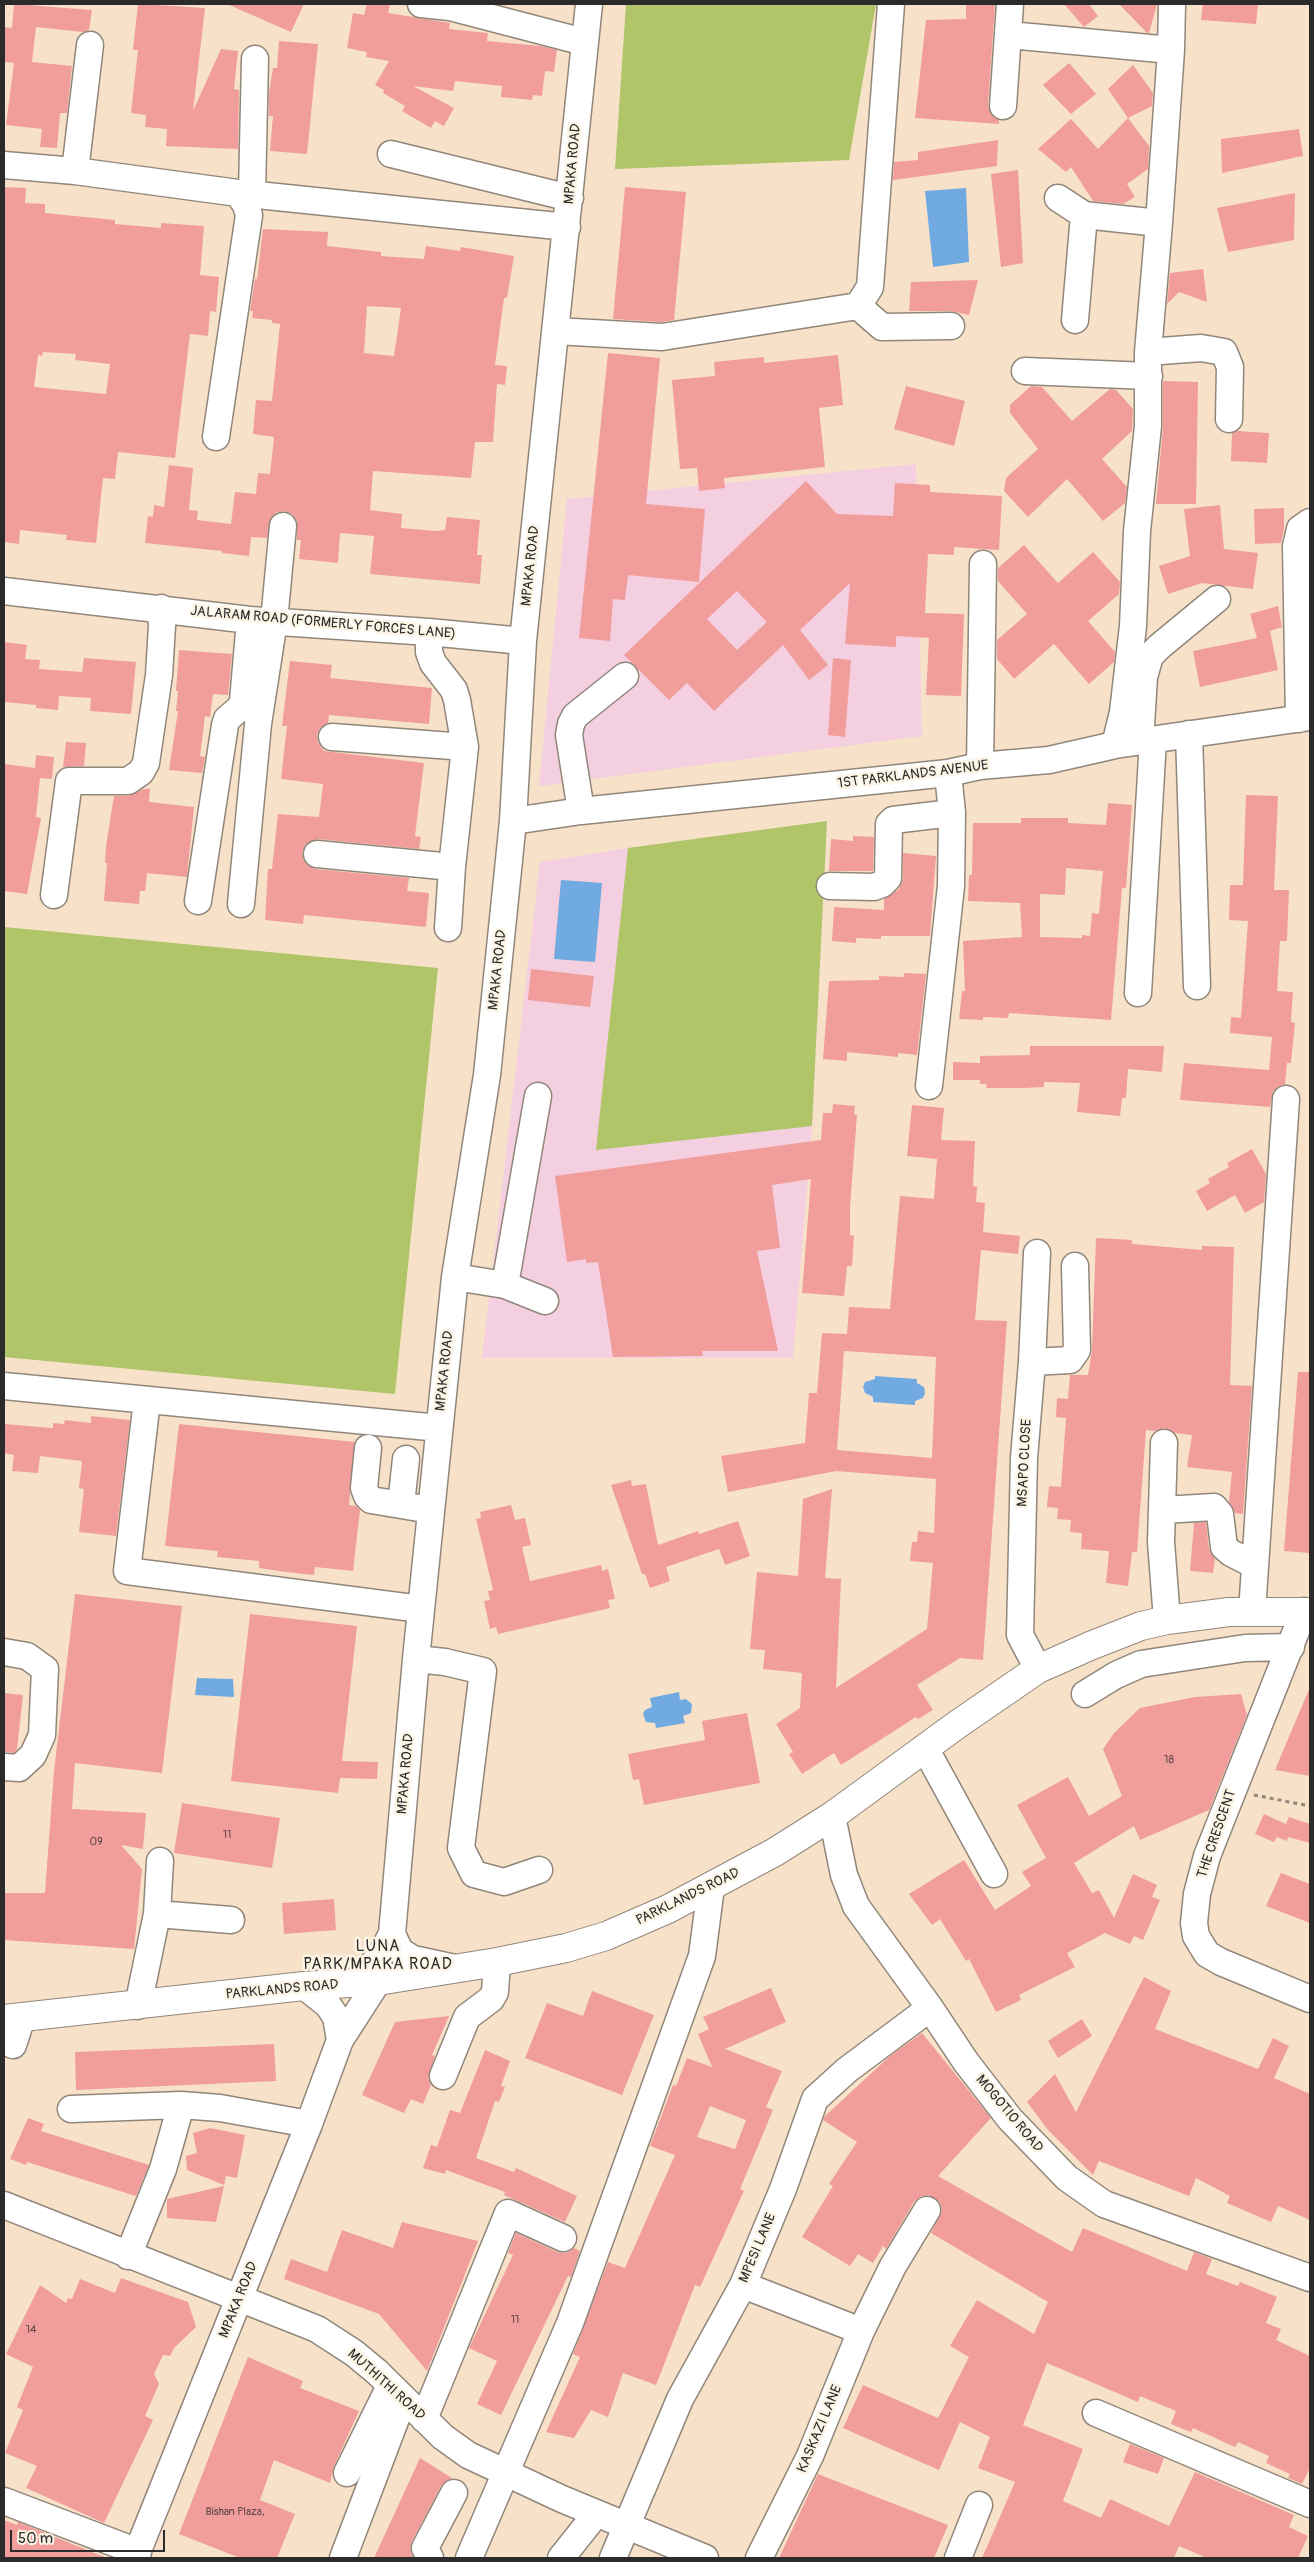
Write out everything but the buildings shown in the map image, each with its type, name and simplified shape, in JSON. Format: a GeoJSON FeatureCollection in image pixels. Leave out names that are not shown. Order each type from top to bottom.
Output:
{"type":"FeatureCollection","features":[{"type":"Feature","properties":{"kind":"main road","name":"PARKLANDS ROAD"},"geometry":{"type":"LineString","coordinates":[[13,2018],[138,2006],[304,1986],[366,1983],[497,1962],[566,1948],[606,1936],[668,1909],[776,1852],[832,1816],[1038,1669],[1141,1626],[1166,1620],[1252,1612],[1307,1611]]}},
{"type":"Feature","properties":{"kind":"street"},"geometry":{"type":"LineString","coordinates":[[421,4],[450,7],[584,42]]}},
{"type":"Feature","properties":{"kind":"street","name":"MPAKA ROAD"},"geometry":{"type":"LineString","coordinates":[[137,2555],[340,2040],[366,1983],[392,1934],[416,1659],[439,1428],[456,1276],[487,1075],[513,821],[523,641],[589,4]]}},
{"type":"Feature","properties":{"kind":"street"},"geometry":{"type":"LineString","coordinates":[[556,331],[662,337],[858,306],[870,287],[892,4]]}},
{"type":"Feature","properties":{"kind":"street"},"geometry":{"type":"LineString","coordinates":[[1003,106],[1010,4]]}},
{"type":"Feature","properties":{"kind":"street"},"geometry":{"type":"LineString","coordinates":[[1115,745],[1123,712],[1133,626],[1137,531],[1148,426],[1148,364],[1171,50],[1172,4]]}},
{"type":"Feature","properties":{"kind":"street"},"geometry":{"type":"LineString","coordinates":[[1009,35],[1171,50]]}},
{"type":"Feature","properties":{"kind":"street"},"geometry":{"type":"LineString","coordinates":[[75,171],[90,45]]}},
{"type":"Feature","properties":{"kind":"street"},"geometry":{"type":"LineString","coordinates":[[216,437],[249,215],[245,193],[255,59]]}},
{"type":"Feature","properties":{"kind":"street"},"geometry":{"type":"LineString","coordinates":[[391,154],[570,198]]}},
{"type":"Feature","properties":{"kind":"street"},"geometry":{"type":"LineString","coordinates":[[4,165],[75,171],[245,193],[567,227]]}},
{"type":"Feature","properties":{"kind":"street"},"geometry":{"type":"LineString","coordinates":[[1058,198],[1084,215],[1159,224]]}},
{"type":"Feature","properties":{"kind":"street"},"geometry":{"type":"LineString","coordinates":[[1075,320],[1084,215]]}},
{"type":"Feature","properties":{"kind":"street"},"geometry":{"type":"LineString","coordinates":[[858,306],[882,327],[950,326]]}},
{"type":"Feature","properties":{"kind":"street"},"geometry":{"type":"LineString","coordinates":[[1025,371],[1148,364],[1201,348],[1224,352],[1230,367],[1229,419]]}},
{"type":"Feature","properties":{"kind":"street"},"geometry":{"type":"LineString","coordinates":[[1304,718],[1303,584],[1297,536],[1300,529],[1310,522]]}},
{"type":"Feature","properties":{"kind":"street"},"geometry":{"type":"LineString","coordinates":[[198,902],[225,725],[227,719],[240,708],[243,701],[283,526]]}},
{"type":"Feature","properties":{"kind":"street"},"geometry":{"type":"LineString","coordinates":[[980,766],[983,564]]}},
{"type":"Feature","properties":{"kind":"street","name":"JALARAM ROAD (FORMERLY FORCES LANE)"},"geometry":{"type":"LineString","coordinates":[[4,591],[262,620],[523,641]]}},
{"type":"Feature","properties":{"kind":"street"},"geometry":{"type":"LineString","coordinates":[[1138,994],[1146,741],[1144,677],[1150,656],[1217,599]]}},
{"type":"Feature","properties":{"kind":"street"},"geometry":{"type":"LineString","coordinates":[[54,895],[69,781],[128,781],[142,772],[146,763],[161,651],[161,608]]}},
{"type":"Feature","properties":{"kind":"street"},"geometry":{"type":"LineString","coordinates":[[241,904],[260,708],[262,620]]}},
{"type":"Feature","properties":{"kind":"street"},"geometry":{"type":"LineString","coordinates":[[429,632],[429,652],[433,663],[454,690],[458,700],[465,746],[452,867],[448,928]]}},
{"type":"Feature","properties":{"kind":"street"},"geometry":{"type":"LineString","coordinates":[[581,811],[569,735],[571,724],[575,716],[625,676]]}},
{"type":"Feature","properties":{"kind":"street","name":"1ST PARKLANDS AVENUE"},"geometry":{"type":"LineString","coordinates":[[513,821],[581,811],[948,773],[980,766],[1049,760],[1115,745],[1304,718]]}},
{"type":"Feature","properties":{"kind":"street"},"geometry":{"type":"LineString","coordinates":[[1189,734],[1197,986]]}},
{"type":"Feature","properties":{"kind":"street"},"geometry":{"type":"LineString","coordinates":[[332,737],[465,746]]}},
{"type":"Feature","properties":{"kind":"street"},"geometry":{"type":"LineString","coordinates":[[929,1086],[951,886],[952,813],[948,773]]}},
{"type":"Feature","properties":{"kind":"street"},"geometry":{"type":"LineString","coordinates":[[830,886],[874,887],[882,884],[888,878],[889,824],[893,820],[952,813]]}},
{"type":"Feature","properties":{"kind":"street"},"geometry":{"type":"LineString","coordinates":[[316,854],[452,867]]}},
{"type":"Feature","properties":{"kind":"street"},"geometry":{"type":"LineString","coordinates":[[505,1285],[538,1096]]}},
{"type":"Feature","properties":{"kind":"street"},"geometry":{"type":"LineString","coordinates":[[1252,1612],[1286,1100]]}},
{"type":"Feature","properties":{"kind":"street","name":"MSAPO CLOSE"},"geometry":{"type":"LineString","coordinates":[[1037,1252],[1032,1362],[1024,1458],[1020,1635],[1038,1669]]}},
{"type":"Feature","properties":{"kind":"street"},"geometry":{"type":"LineString","coordinates":[[1032,1362],[1070,1360],[1077,1350],[1075,1266]]}},
{"type":"Feature","properties":{"kind":"street"},"geometry":{"type":"LineString","coordinates":[[456,1276],[505,1285],[545,1301]]}},
{"type":"Feature","properties":{"kind":"street"},"geometry":{"type":"LineString","coordinates":[[4,1386],[439,1428]]}},
{"type":"Feature","properties":{"kind":"street"},"geometry":{"type":"LineString","coordinates":[[147,1400],[127,1571],[421,1609]]}},
{"type":"Feature","properties":{"kind":"street"},"geometry":{"type":"LineString","coordinates":[[1164,1443],[1161,1542],[1166,1620]]}},
{"type":"Feature","properties":{"kind":"street"},"geometry":{"type":"LineString","coordinates":[[368,1448],[364,1488],[371,1500],[431,1510]]}},
{"type":"Feature","properties":{"kind":"street"},"geometry":{"type":"LineString","coordinates":[[401,1504],[406,1459]]}},
{"type":"Feature","properties":{"kind":"street"},"geometry":{"type":"LineString","coordinates":[[1163,1510],[1214,1507],[1220,1514],[1224,1546],[1231,1553],[1255,1565]]}},
{"type":"Feature","properties":{"kind":"street","name":"THE CRESCENT"},"geometry":{"type":"LineString","coordinates":[[1307,1611],[1232,1790],[1207,1856],[1197,1894],[1194,1922],[1196,1936],[1207,1954],[1220,1962],[1310,1999]]}},
{"type":"Feature","properties":{"kind":"street"},"geometry":{"type":"LineString","coordinates":[[1085,1694],[1116,1675],[1141,1664],[1245,1648],[1291,1647]]}},
{"type":"Feature","properties":{"kind":"street"},"geometry":{"type":"LineString","coordinates":[[4,1652],[26,1656],[45,1669],[42,1735],[33,1755],[19,1768],[4,1767]]}},
{"type":"Feature","properties":{"kind":"street"},"geometry":{"type":"LineString","coordinates":[[416,1659],[445,1662],[483,1671],[461,1848],[474,1874],[504,1882],[539,1870]]}},
{"type":"Feature","properties":{"kind":"street"},"geometry":{"type":"LineString","coordinates":[[925,1748],[994,1874]]}},
{"type":"Feature","properties":{"kind":"street","name":"MOGOTIO ROAD"},"geometry":{"type":"LineString","coordinates":[[832,1816],[844,1875],[856,1906],[930,2008],[966,2062],[1010,2119],[1067,2178],[1084,2192],[1104,2204],[1307,2270]]}},
{"type":"Feature","properties":{"kind":"street"},"geometry":{"type":"LineString","coordinates":[[138,2006],[157,1914],[160,1861]]}},
{"type":"Feature","properties":{"kind":"street"},"geometry":{"type":"LineString","coordinates":[[469,2558],[570,2323],[702,1956],[711,1886]]}},
{"type":"Feature","properties":{"kind":"street"},"geometry":{"type":"LineString","coordinates":[[157,1914],[231,1920]]}},
{"type":"Feature","properties":{"kind":"street"},"geometry":{"type":"LineString","coordinates":[[392,1934],[400,1951],[405,1955],[413,1959],[456,1968]]}},
{"type":"Feature","properties":{"kind":"street"},"geometry":{"type":"LineString","coordinates":[[443,2076],[467,2017],[491,1999],[497,1984],[497,1962]]}},
{"type":"Feature","properties":{"kind":"street"},"geometry":{"type":"LineString","coordinates":[[304,1986],[328,2005],[336,2016],[340,2040]]}},
{"type":"Feature","properties":{"kind":"street","name":"MPESI LANE"},"geometry":{"type":"LineString","coordinates":[[614,2558],[680,2399],[743,2284],[783,2189],[815,2099],[847,2070],[930,2008]]}},
{"type":"Feature","properties":{"kind":"street"},"geometry":{"type":"LineString","coordinates":[[13,2018],[14,2045]]}},
{"type":"Feature","properties":{"kind":"street"},"geometry":{"type":"LineString","coordinates":[[128,2256],[163,2169],[181,2105]]}},
{"type":"Feature","properties":{"kind":"street"},"geometry":{"type":"LineString","coordinates":[[71,2108],[181,2105],[220,2108],[308,2124]]}},
{"type":"Feature","properties":{"kind":"street","name":"MUTHITHI ROAD"},"geometry":{"type":"LineString","coordinates":[[4,2205],[317,2330],[354,2354],[443,2437],[468,2455],[596,2514],[628,2525],[705,2558]]}},
{"type":"Feature","properties":{"kind":"street","name":"KASKAZI LANE"},"geometry":{"type":"LineString","coordinates":[[759,2558],[810,2456],[861,2331],[893,2266],[927,2210]]}},
{"type":"Feature","properties":{"kind":"street"},"geometry":{"type":"LineString","coordinates":[[424,2419],[508,2213],[563,2238]]}},
{"type":"Feature","properties":{"kind":"street"},"geometry":{"type":"LineString","coordinates":[[743,2284],[861,2331]]}},
{"type":"Feature","properties":{"kind":"street"},"geometry":{"type":"LineString","coordinates":[[347,2473],[397,2393]]}},
{"type":"Feature","properties":{"kind":"street"},"geometry":{"type":"LineString","coordinates":[[343,2558],[397,2393]]}},
{"type":"Feature","properties":{"kind":"street"},"geometry":{"type":"LineString","coordinates":[[1096,2413],[1310,2504]]}},
{"type":"Feature","properties":{"kind":"street"},"geometry":{"type":"LineString","coordinates":[[430,2558],[425,2548],[454,2493]]}},
{"type":"Feature","properties":{"kind":"street"},"geometry":{"type":"LineString","coordinates":[[4,2501],[137,2555]]}},
{"type":"Feature","properties":{"kind":"street"},"geometry":{"type":"LineString","coordinates":[[958,2558],[979,2506]]}},
{"type":"Feature","properties":{"kind":"street"},"geometry":{"type":"LineString","coordinates":[[561,2558],[596,2514]]}},
{"type":"Feature","properties":{"kind":"path"},"geometry":{"type":"LineString","coordinates":[[1232,1790],[1310,1806]]}},
{"type":"Feature","properties":{"kind":"shaded area"},"geometry":{"type":"Polygon","coordinates":[[[916,464],[922,736],[539,786],[567,499],[916,464]]]}},
{"type":"Feature","properties":{"kind":"shaded area"},"geometry":{"type":"Polygon","coordinates":[[[827,821],[812,1126],[793,1358],[482,1358],[540,862],[827,821]]]}},
{"type":"Feature","properties":{"kind":"green space"},"geometry":{"type":"Polygon","coordinates":[[[626,4],[876,4],[849,160],[615,169],[626,4]]]}},
{"type":"Feature","properties":{"kind":"green space"},"geometry":{"type":"Polygon","coordinates":[[[827,821],[812,1126],[596,1150],[628,848],[827,821]]]}},
{"type":"Feature","properties":{"kind":"green space"},"geometry":{"type":"Polygon","coordinates":[[[4,927],[438,968],[395,1394],[4,1357],[4,927]]]}},
{"type":"Feature","properties":{"kind":"water"},"geometry":{"type":"Polygon","coordinates":[[[966,188],[969,262],[933,267],[925,191],[966,188]]]}},
{"type":"Feature","properties":{"kind":"water"},"geometry":{"type":"Polygon","coordinates":[[[561,880],[602,883],[595,962],[554,959],[561,880]]]}},
{"type":"Feature","properties":{"kind":"water"},"geometry":{"type":"Polygon","coordinates":[[[875,1376],[917,1379],[917,1383],[924,1387],[925,1393],[923,1398],[915,1401],[915,1405],[873,1402],[873,1397],[865,1393],[863,1387],[865,1382],[875,1379],[875,1376]]]}},
{"type":"Feature","properties":{"kind":"water"},"geometry":{"type":"Polygon","coordinates":[[[197,1678],[233,1679],[234,1697],[195,1695],[197,1678]]]}},
{"type":"Feature","properties":{"kind":"water"},"geometry":{"type":"Polygon","coordinates":[[[679,1692],[680,1700],[686,1699],[692,1704],[691,1713],[683,1716],[685,1723],[656,1728],[655,1723],[646,1722],[643,1714],[645,1710],[652,1707],[650,1698],[679,1692]]]}},
{"type":"Feature","properties":{"kind":"district","name":"LUNA PARK/MPAKA ROAD"},"geometry":{"type":"Point","coordinates":[378,1956]}}]}
